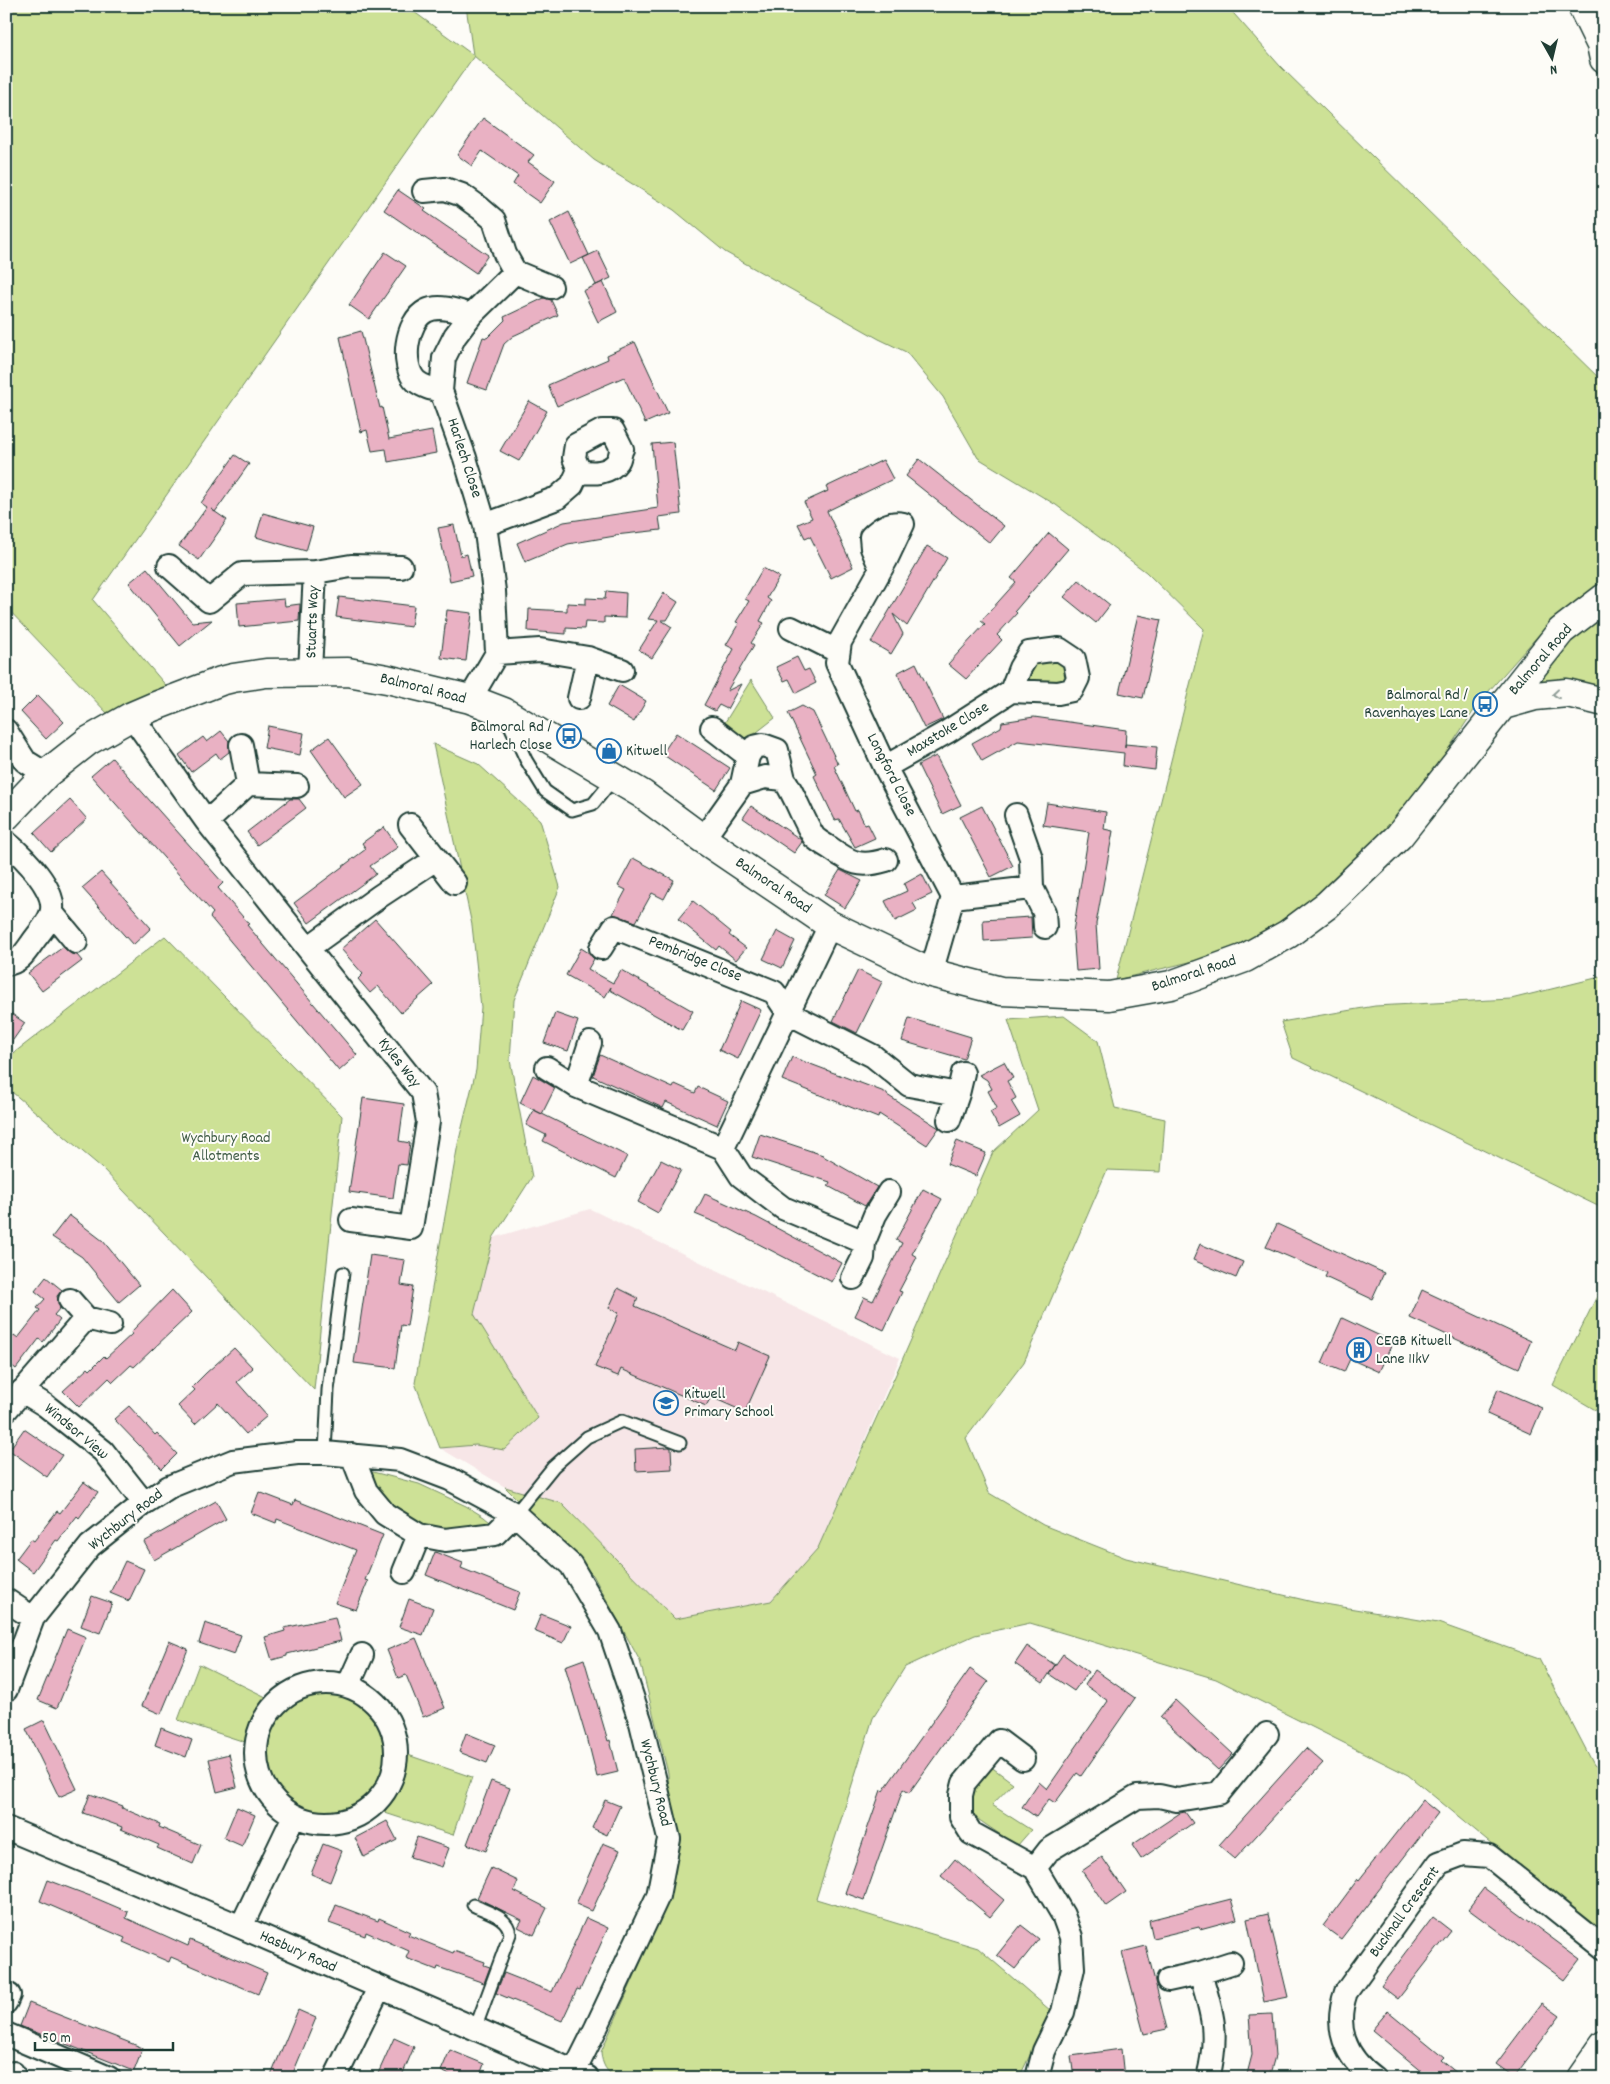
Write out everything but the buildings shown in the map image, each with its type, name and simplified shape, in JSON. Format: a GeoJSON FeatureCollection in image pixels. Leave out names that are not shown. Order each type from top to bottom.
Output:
{"type":"FeatureCollection","features":[{"type":"Feature","properties":{"kind":"street"},"geometry":{"type":"LineString","coordinates":[[1582,6],[1601,45],[1604,58]]}},
{"type":"Feature","properties":{"kind":"street"},"geometry":{"type":"LineString","coordinates":[[424,191],[445,189],[462,195],[480,208],[494,220],[505,254],[515,272],[551,287]]}},
{"type":"Feature","properties":{"kind":"street","name":"Harlech Close"},"geometry":{"type":"LineString","coordinates":[[496,653],[494,591],[485,525],[465,458],[441,391],[444,358],[455,336],[471,315],[515,272]]}},
{"type":"Feature","properties":{"kind":"street"},"geometry":{"type":"LineString","coordinates":[[441,391],[428,388],[415,380],[408,368],[406,352],[409,336],[416,320],[426,311],[443,308],[471,315]]}},
{"type":"Feature","properties":{"kind":"street"},"geometry":{"type":"LineString","coordinates":[[485,525],[557,498],[572,485],[579,470]]}},
{"type":"Feature","properties":{"kind":"street","name":"Stuarts Way"},"geometry":{"type":"LineString","coordinates":[[169,566],[210,600],[242,574],[315,572],[352,566],[401,567]]}},
{"type":"Feature","properties":{"kind":"street"},"geometry":{"type":"LineString","coordinates":[[792,628],[837,651],[840,642],[881,569]]}},
{"type":"Feature","properties":{"kind":"street","name":"Stuarts Way"},"geometry":{"type":"LineString","coordinates":[[310,671],[315,572]]}},
{"type":"Feature","properties":{"kind":"street","name":"Balmoral Road"},"geometry":{"type":"LineString","coordinates":[[6,816],[46,774],[88,741],[132,716],[221,680],[266,673],[310,671],[356,673],[470,700],[504,712],[642,794],[830,925],[932,973],[1001,991],[1109,996],[1171,985],[1245,958],[1288,934],[1327,905],[1393,842],[1561,631],[1604,598]]}},
{"type":"Feature","properties":{"kind":"street"},"geometry":{"type":"LineString","coordinates":[[470,700],[496,653],[540,650],[588,658],[622,670]]}},
{"type":"Feature","properties":{"kind":"street","name":"Longford Close"},"geometry":{"type":"LineString","coordinates":[[837,651],[837,663],[885,767],[953,897]]}},
{"type":"Feature","properties":{"kind":"street"},"geometry":{"type":"LineString","coordinates":[[580,698],[588,658]]}},
{"type":"Feature","properties":{"kind":"street","name":"Maxstoke Close"},"geometry":{"type":"LineString","coordinates":[[885,767],[947,732],[1011,691]]}},
{"type":"Feature","properties":{"kind":"street","name":"Balmoral Road"},"geometry":{"type":"LineString","coordinates":[[1502,706],[1535,696],[1567,693],[1604,702]]}},
{"type":"Feature","properties":{"kind":"street","name":"Kyles Way"},"geometry":{"type":"LineString","coordinates":[[132,716],[207,822],[423,1093],[428,1122],[411,1228],[351,1220]]}},
{"type":"Feature","properties":{"kind":"street"},"geometry":{"type":"LineString","coordinates":[[712,728],[748,756]]}},
{"type":"Feature","properties":{"kind":"street"},"geometry":{"type":"LineString","coordinates":[[6,731],[25,761],[46,774]]}},
{"type":"Feature","properties":{"kind":"street"},"geometry":{"type":"LineString","coordinates":[[241,745],[248,784]]}},
{"type":"Feature","properties":{"kind":"street"},"geometry":{"type":"LineString","coordinates":[[703,838],[742,784],[748,756],[754,747],[764,745],[777,750],[784,778],[815,838],[856,864],[870,865],[886,860]]}},
{"type":"Feature","properties":{"kind":"street"},"geometry":{"type":"LineString","coordinates":[[742,784],[765,777],[784,778]]}},
{"type":"Feature","properties":{"kind":"street"},"geometry":{"type":"LineString","coordinates":[[207,822],[248,784],[297,786]]}},
{"type":"Feature","properties":{"kind":"street"},"geometry":{"type":"LineString","coordinates":[[1016,814],[1031,858],[1032,888],[1044,912],[1045,927]]}},
{"type":"Feature","properties":{"kind":"street"},"geometry":{"type":"LineString","coordinates":[[410,825],[455,883]]}},
{"type":"Feature","properties":{"kind":"street"},"geometry":{"type":"LineString","coordinates":[[6,842],[28,861],[50,893],[52,913],[76,942]]}},
{"type":"Feature","properties":{"kind":"street"},"geometry":{"type":"LineString","coordinates":[[308,948],[380,896],[436,859]]}},
{"type":"Feature","properties":{"kind":"street"},"geometry":{"type":"LineString","coordinates":[[932,973],[953,897],[1032,888]]}},
{"type":"Feature","properties":{"kind":"street"},"geometry":{"type":"LineString","coordinates":[[6,964],[12,963],[23,956],[52,913]]}},
{"type":"Feature","properties":{"kind":"street"},"geometry":{"type":"LineString","coordinates":[[723,1148],[830,925]]}},
{"type":"Feature","properties":{"kind":"street","name":"Pembridge Close"},"geometry":{"type":"LineString","coordinates":[[601,948],[614,927],[774,992],[788,1013],[873,1056],[909,1085],[960,1084],[949,1120]]}},
{"type":"Feature","properties":{"kind":"street"},"geometry":{"type":"LineString","coordinates":[[576,1086],[590,1043]]}},
{"type":"Feature","properties":{"kind":"street"},"geometry":{"type":"LineString","coordinates":[[547,1068],[576,1086],[723,1148],[741,1176],[783,1208],[864,1242]]}},
{"type":"Feature","properties":{"kind":"street"},"geometry":{"type":"LineString","coordinates":[[853,1278],[863,1258],[864,1242],[875,1215],[889,1192]]}},
{"type":"Feature","properties":{"kind":"street"},"geometry":{"type":"LineString","coordinates":[[70,1300],[86,1318],[110,1324]]}},
{"type":"Feature","properties":{"kind":"street"},"geometry":{"type":"LineString","coordinates":[[6,1410],[86,1318]]}},
{"type":"Feature","properties":{"kind":"street","name":"Windsor View"},"geometry":{"type":"LineString","coordinates":[[22,1391],[45,1405],[103,1452],[144,1503]]}},
{"type":"Feature","properties":{"kind":"street","name":"Wychbury Road"},"geometry":{"type":"LineString","coordinates":[[6,1690],[34,1618],[90,1546],[144,1503],[169,1487],[233,1461],[297,1452],[400,1460],[450,1479],[515,1514],[571,1565],[610,1631],[640,1723],[669,1839],[658,1896],[596,2028],[577,2076]]}},
{"type":"Feature","properties":{"kind":"street"},"geometry":{"type":"LineString","coordinates":[[352,1455],[366,1491],[385,1514],[419,1535],[445,1540],[495,1534],[515,1514]]}},
{"type":"Feature","properties":{"kind":"street"},"geometry":{"type":"LineString","coordinates":[[404,1572],[419,1535]]}},
{"type":"Feature","properties":{"kind":"street"},"geometry":{"type":"LineString","coordinates":[[6,1600],[34,1618]]}},
{"type":"Feature","properties":{"kind":"street"},"geometry":{"type":"LineString","coordinates":[[348,1686],[362,1655]]}},
{"type":"Feature","properties":{"kind":"street"},"geometry":{"type":"LineString","coordinates":[[325,1682],[348,1686],[369,1696],[385,1713],[394,1734],[397,1757],[392,1780],[380,1799],[362,1814],[340,1822],[316,1822],[294,1816],[276,1802],[262,1783],[256,1760],[260,1730],[266,1716],[282,1698],[302,1687],[325,1682]]}},
{"type":"Feature","properties":{"kind":"street"},"geometry":{"type":"LineString","coordinates":[[1035,1868],[1049,1850],[1137,1797],[1159,1796],[1177,1800],[1219,1793],[1267,1734]]}},
{"type":"Feature","properties":{"kind":"street"},"geometry":{"type":"LineString","coordinates":[[1024,1759],[999,1741],[964,1783],[961,1795],[961,1817],[971,1833],[1035,1868],[1063,1915],[1071,1938],[1073,1968],[1063,2012],[1044,2051],[1037,2078]]}},
{"type":"Feature","properties":{"kind":"street"},"geometry":{"type":"LineString","coordinates":[[241,1927],[294,1816]]}},
{"type":"Feature","properties":{"kind":"street","name":"Hasbury Road"},"geometry":{"type":"LineString","coordinates":[[6,1828],[241,1927],[475,2029],[577,2076]]}},
{"type":"Feature","properties":{"kind":"street","name":"Bucknall Crescent"},"geometry":{"type":"LineString","coordinates":[[1374,2078],[1364,2071],[1350,2055],[1342,2034],[1340,2008],[1346,1992],[1439,1864],[1463,1854],[1489,1856],[1604,1948]]}},
{"type":"Feature","properties":{"kind":"street"},"geometry":{"type":"LineString","coordinates":[[1168,1980],[1200,1973],[1231,1963]]}},
{"type":"Feature","properties":{"kind":"street"},"geometry":{"type":"LineString","coordinates":[[1200,1973],[1213,2015],[1214,2053],[1208,2078]]}},
{"type":"Feature","properties":{"kind":"street"},"geometry":{"type":"LineString","coordinates":[[335,2078],[379,1988]]}},
{"type":"Feature","properties":{"kind":"street"},"geometry":{"type":"LineString","coordinates":[[6,2034],[109,2078]]}},
{"type":"Feature","properties":{"kind":"street"},"geometry":{"type":"LineString","coordinates":[[1581,2078],[1604,2045]]}},
{"type":"Feature","properties":{"kind":"lane"},"geometry":{"type":"LineString","coordinates":[[504,712],[526,760],[545,791],[572,810],[593,804],[615,777]]}},
{"type":"Feature","properties":{"kind":"lane"},"geometry":{"type":"LineString","coordinates":[[325,1453],[328,1390],[343,1273]]}},
{"type":"Feature","properties":{"kind":"lane"},"geometry":{"type":"LineString","coordinates":[[515,1514],[553,1466],[587,1437],[622,1420],[680,1443]]}},
{"type":"Feature","properties":{"kind":"lane"},"geometry":{"type":"LineString","coordinates":[[473,1905],[505,1920],[509,1926],[510,1934],[475,2029]]}},
{"type":"Feature","properties":{"kind":"shaded area","name":"Kitwell Primary School"},"geometry":{"type":"Polygon","coordinates":[[[590,1209],[900,1358],[818,1548],[771,1601],[675,1619],[561,1503],[505,1487],[440,1448],[493,1238],[590,1209]]]}},
{"type":"Feature","properties":{"kind":"green space"},"geometry":{"type":"Polygon","coordinates":[[[6,6],[406,6],[473,55],[466,6],[1227,6],[1280,66],[1604,383],[1604,585],[1550,622],[1481,700],[1397,826],[1322,897],[1226,953],[1116,980],[1204,629],[1146,572],[1056,505],[978,458],[943,397],[906,352],[879,339],[725,252],[674,210],[594,160],[474,56],[93,600],[168,688],[108,714],[6,607],[6,6]]]}},
{"type":"Feature","properties":{"kind":"green space"},"geometry":{"type":"Polygon","coordinates":[[[1604,616],[1604,698],[1525,693],[1579,631],[1604,616]]]}},
{"type":"Feature","properties":{"kind":"green space"},"geometry":{"type":"Polygon","coordinates":[[[1065,660],[1068,684],[1028,686],[1025,679],[1025,665],[1065,660]]]}},
{"type":"Feature","properties":{"kind":"green space"},"geometry":{"type":"Polygon","coordinates":[[[751,680],[775,718],[743,743],[722,727],[751,680]]]}},
{"type":"Feature","properties":{"kind":"green space"},"geometry":{"type":"Polygon","coordinates":[[[433,744],[478,764],[540,820],[560,887],[514,1000],[510,1060],[532,1177],[493,1238],[474,1314],[538,1418],[504,1450],[476,1445],[440,1448],[415,1383],[458,1144],[476,1070],[481,1007],[472,925],[433,744]]]}},
{"type":"Feature","properties":{"kind":"green space","name":"Wychbury Road Allotments"},"geometry":{"type":"Polygon","coordinates":[[[165,936],[342,1116],[314,1390],[102,1168],[6,1087],[6,1059],[165,936]]]}},
{"type":"Feature","properties":{"kind":"green space"},"geometry":{"type":"Polygon","coordinates":[[[1604,976],[1604,1209],[1293,1058],[1281,1022],[1375,1006],[1511,999],[1604,976]]]}},
{"type":"Feature","properties":{"kind":"green space"},"geometry":{"type":"Polygon","coordinates":[[[1064,1016],[1098,1041],[1115,1108],[1165,1119],[1161,1172],[1107,1170],[1024,1362],[966,1438],[989,1493],[1043,1525],[1126,1558],[1313,1602],[1438,1623],[1539,1659],[1594,1765],[1604,1771],[1604,1936],[1408,1775],[1216,1679],[1030,1623],[975,1635],[905,1667],[873,1718],[816,1899],[978,1948],[1051,2011],[1019,2078],[618,2078],[610,2074],[605,2068],[601,2052],[642,1959],[673,1868],[668,1773],[640,1661],[593,1575],[505,1487],[561,1503],[675,1619],[771,1601],[818,1548],[993,1152],[1038,1110],[1008,1020],[1064,1016]]]}},
{"type":"Feature","properties":{"kind":"green space"},"geometry":{"type":"Polygon","coordinates":[[[1604,1282],[1604,1415],[1553,1385],[1604,1282]]]}},
{"type":"Feature","properties":{"kind":"green space"},"geometry":{"type":"Polygon","coordinates":[[[373,1472],[419,1484],[466,1506],[490,1522],[489,1526],[434,1532],[385,1506],[369,1474],[373,1472]]]}},
{"type":"Feature","properties":{"kind":"green space"},"geometry":{"type":"Polygon","coordinates":[[[199,1664],[268,1698],[248,1743],[178,1720],[199,1664]]]}},
{"type":"Feature","properties":{"kind":"green space"},"geometry":{"type":"Polygon","coordinates":[[[326,1691],[338,1692],[349,1696],[360,1701],[369,1709],[377,1718],[382,1729],[386,1740],[386,1764],[382,1775],[377,1786],[369,1795],[360,1803],[349,1808],[338,1812],[326,1813],[314,1812],[303,1808],[292,1803],[283,1795],[275,1786],[270,1775],[266,1764],[265,1752],[266,1740],[270,1729],[275,1718],[283,1709],[292,1701],[303,1696],[314,1692],[326,1691]]]}},
{"type":"Feature","properties":{"kind":"green space"},"geometry":{"type":"Polygon","coordinates":[[[405,1754],[472,1777],[453,1835],[385,1813],[405,1754]]]}},
{"type":"Feature","properties":{"kind":"green space"},"geometry":{"type":"Polygon","coordinates":[[[990,1766],[1013,1783],[992,1805],[1031,1830],[1017,1846],[966,1811],[976,1773],[990,1766]]]}},
{"type":"Feature","properties":{"kind":"place","name":"Balmoral Rd / Ravenhayes Lane"},"geometry":{"type":"Point","coordinates":[1485,704]}},
{"type":"Feature","properties":{"kind":"place","name":"Balmoral Rd / Harlech Close"},"geometry":{"type":"Point","coordinates":[569,736]}},
{"type":"Feature","properties":{"kind":"place","name":"Kitwell"},"geometry":{"type":"Point","coordinates":[609,751]}},
{"type":"Feature","properties":{"kind":"place","name":"CEGB Kitwell Lane 11kV"},"geometry":{"type":"Point","coordinates":[1359,1350]}},
{"type":"Feature","properties":{"kind":"place","name":"Kitwell Primary School"},"geometry":{"type":"Point","coordinates":[666,1403]}}]}
